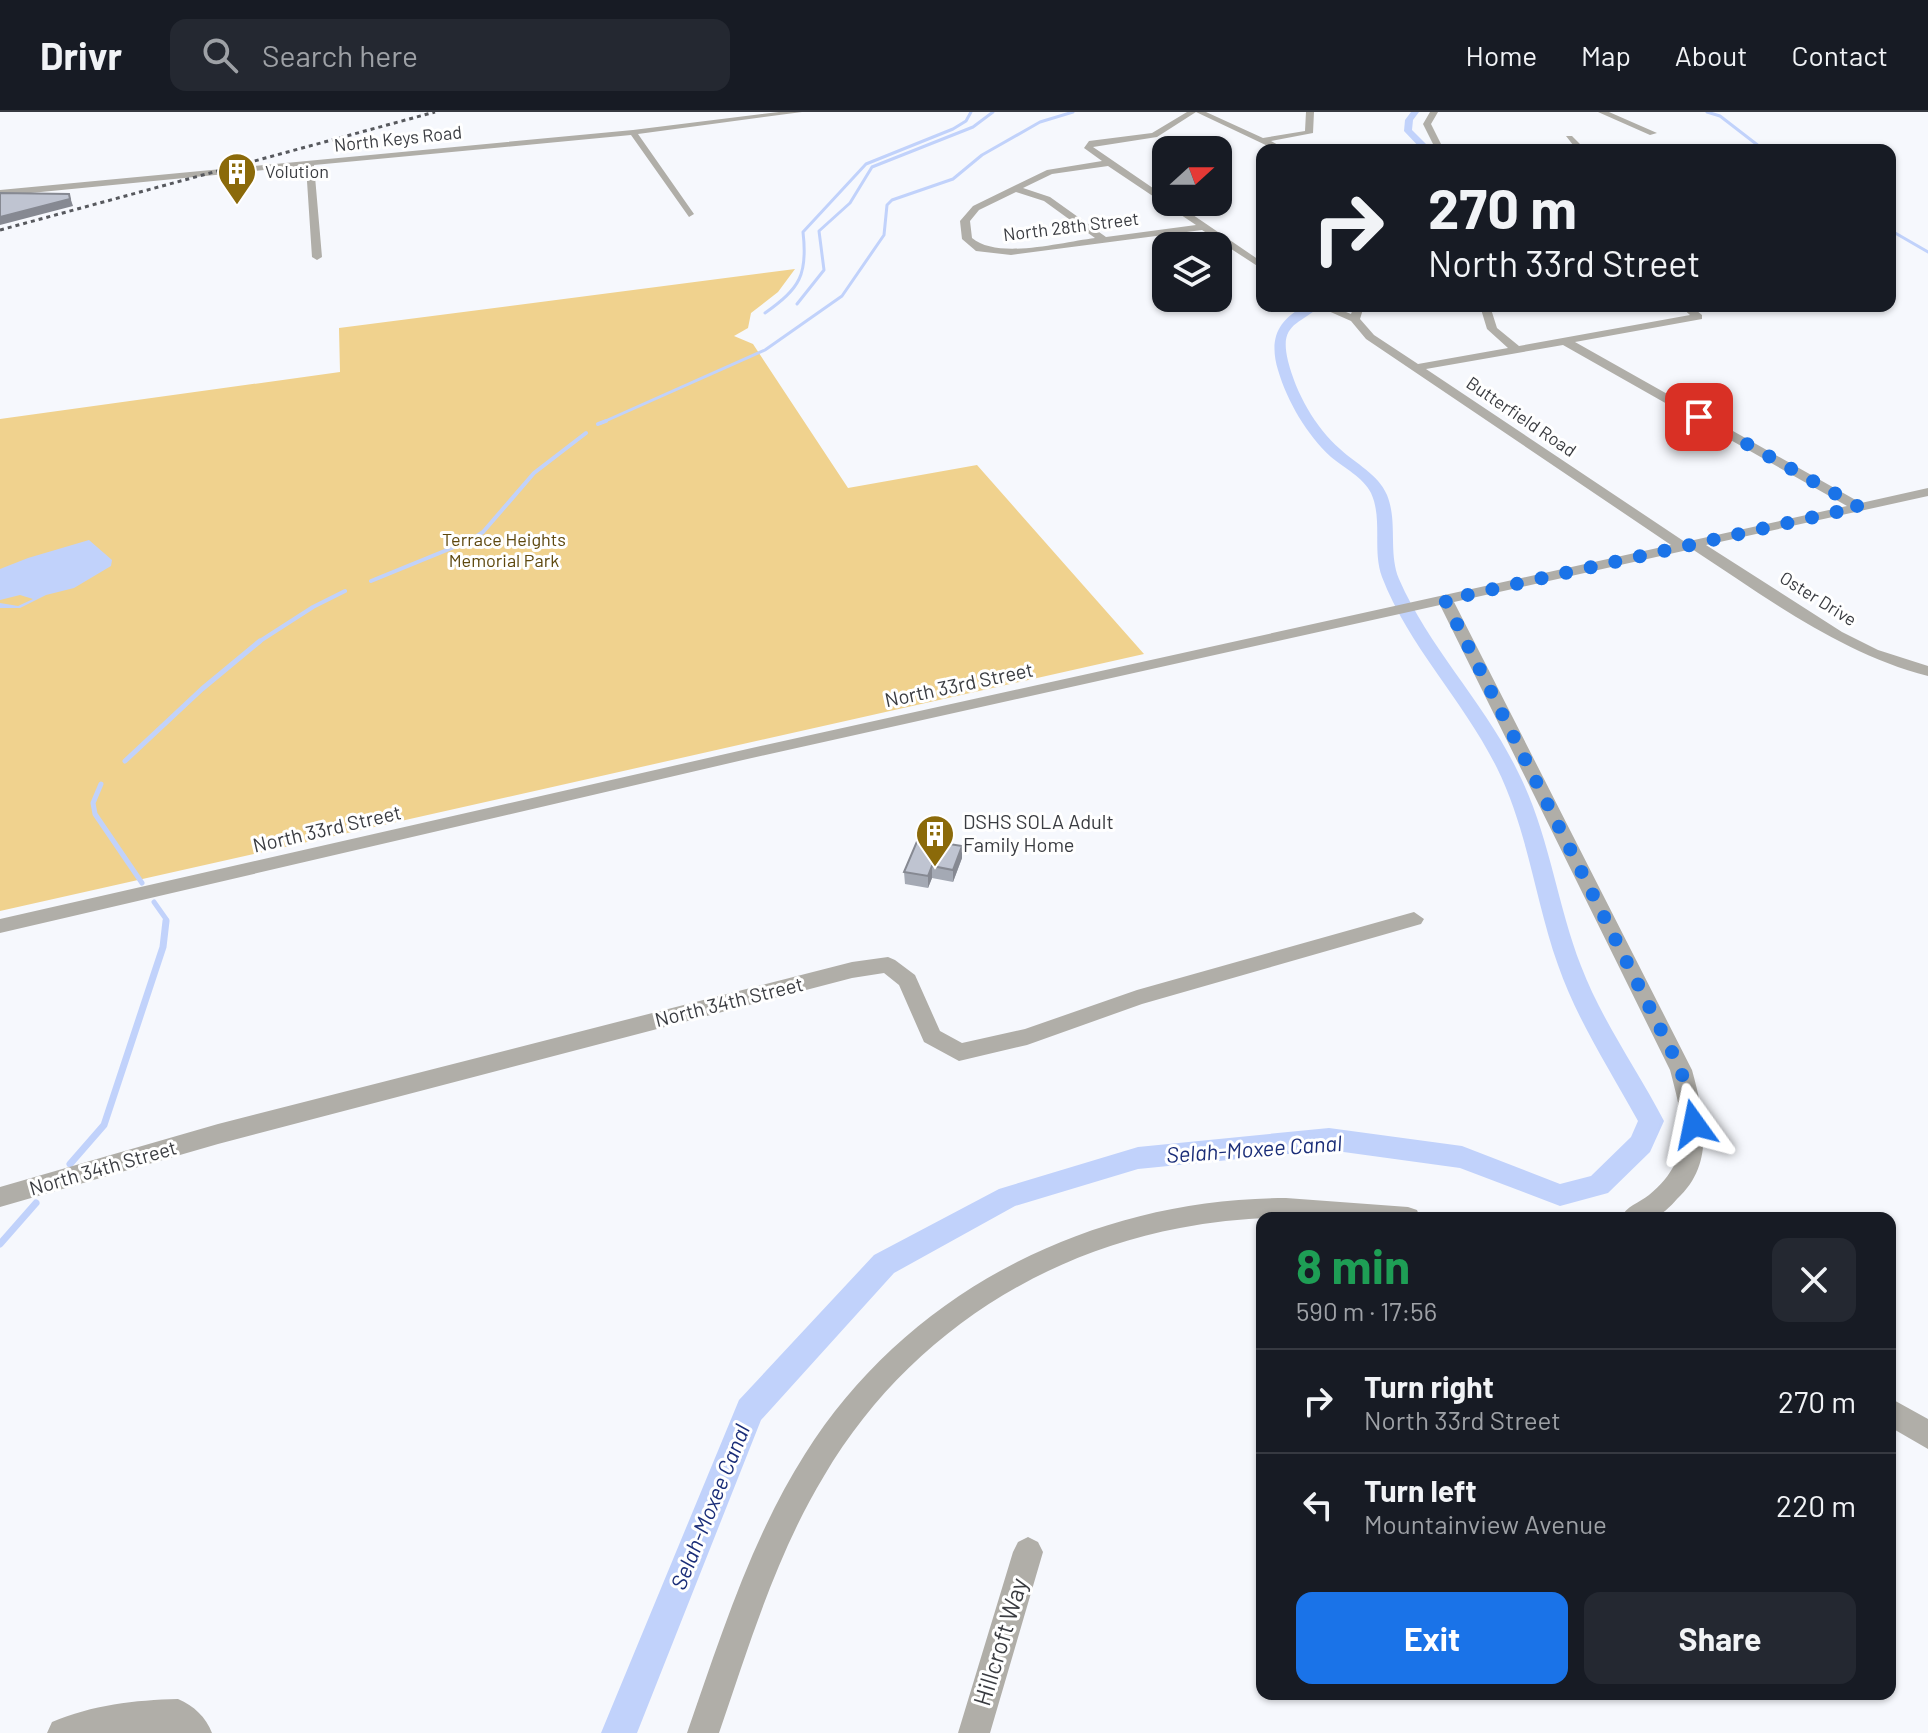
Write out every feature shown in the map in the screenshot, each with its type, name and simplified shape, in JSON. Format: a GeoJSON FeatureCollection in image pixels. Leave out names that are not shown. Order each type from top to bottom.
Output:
{"type":"FeatureCollection","features":[{"type":"Feature","properties":{"kind":"street","name":"North Keys Road"},"geometry":{"type":"LineString","coordinates":[[0,193],[633,132],[798,112]]}},
{"type":"Feature","properties":{"kind":"street"},"geometry":{"type":"LineString","coordinates":[[1192,112],[1154,135],[1088,144],[1089,150],[1256,262]]}},
{"type":"Feature","properties":{"kind":"street"},"geometry":{"type":"LineString","coordinates":[[1200,112],[1272,144]]}},
{"type":"Feature","properties":{"kind":"street"},"geometry":{"type":"LineString","coordinates":[[1264,140],[1309,133],[1310,112]]}},
{"type":"Feature","properties":{"kind":"street"},"geometry":{"type":"LineString","coordinates":[[1434,112],[1427,124],[1437,144]]}},
{"type":"Feature","properties":{"kind":"street"},"geometry":{"type":"LineString","coordinates":[[1602,112],[1653,133]]}},
{"type":"Feature","properties":{"kind":"street"},"geometry":{"type":"LineString","coordinates":[[633,132],[689,214]]}},
{"type":"Feature","properties":{"kind":"street"},"geometry":{"type":"LineString","coordinates":[[1569,138],[1576,144]]}},
{"type":"Feature","properties":{"kind":"street"},"geometry":{"type":"LineString","coordinates":[[310,163],[317,257]]}},
{"type":"Feature","properties":{"kind":"street"},"geometry":{"type":"LineString","coordinates":[[1016,189],[1050,172],[1109,163]]}},
{"type":"Feature","properties":{"kind":"street"},"geometry":{"type":"LineString","coordinates":[[1016,189],[1047,199],[1104,240]]}},
{"type":"Feature","properties":{"kind":"street","name":"North 28th Street"},"geometry":{"type":"LineString","coordinates":[[1016,189],[976,208],[965,221],[967,239],[971,245],[991,251],[1011,252],[1203,227]]}},
{"type":"Feature","properties":{"kind":"street","name":"Butterfield Road"},"geometry":{"type":"LineString","coordinates":[[1357,312],[1370,337],[1690,546]]}},
{"type":"Feature","properties":{"kind":"street"},"geometry":{"type":"LineString","coordinates":[[1487,312],[1492,329],[1517,350]]}},
{"type":"Feature","properties":{"kind":"street"},"geometry":{"type":"LineString","coordinates":[[1415,368],[1698,317],[1692,312]]}},
{"type":"Feature","properties":{"kind":"street"},"geometry":{"type":"LineString","coordinates":[[1566,342],[1859,507]]}},
{"type":"Feature","properties":{"kind":"street","name":"North 33rd Street"},"geometry":{"type":"LineString","coordinates":[[0,926],[728,759],[1928,492]]}},
{"type":"Feature","properties":{"kind":"street","name":"Oster Drive"},"geometry":{"type":"LineString","coordinates":[[1690,546],[1836,635],[1872,653],[1928,671]]}},
{"type":"Feature","properties":{"kind":"street"},"geometry":{"type":"LineString","coordinates":[[1445,600],[1681,1070],[1692,1107],[1696,1140],[1685,1176],[1661,1202],[1644,1212]]}},
{"type":"Feature","properties":{"kind":"street","name":"North 34th Street"},"geometry":{"type":"LineString","coordinates":[[0,1197],[218,1134],[852,970],[888,965],[908,980],[932,1036],[959,1052],[1027,1037],[1137,998],[1414,919]]}},
{"type":"Feature","properties":{"kind":"street"},"geometry":{"type":"LineString","coordinates":[[703,1733],[778,1532],[815,1461],[863,1395],[963,1303],[1028,1267],[1096,1239],[1173,1220],[1244,1209],[1350,1212]]}},
{"type":"Feature","properties":{"kind":"street"},"geometry":{"type":"LineString","coordinates":[[1896,1415],[1928,1435]]}},
{"type":"Feature","properties":{"kind":"street","name":"Hillcroft Way"},"geometry":{"type":"LineString","coordinates":[[974,1733],[1028,1552]]}},
{"type":"Feature","properties":{"kind":"street"},"geometry":{"type":"LineString","coordinates":[[63,1733],[129,1716],[178,1715],[196,1733]]}},
{"type":"Feature","properties":{"kind":"green space","name":"Terrace Heights Memorial Park"},"geometry":{"type":"Polygon","coordinates":[[[795,269],[778,292],[751,313],[748,328],[734,336],[753,344],[848,488],[977,465],[1144,654],[0,911],[0,419],[340,372],[339,328],[795,269]]]}},
{"type":"Feature","properties":{"kind":"water"},"geometry":{"type":"Polygon","coordinates":[[[89,540],[112,560],[111,566],[74,588],[46,595],[20,608],[0,608],[0,603],[18,606],[33,599],[20,595],[0,600],[0,569],[89,540]]]}},
{"type":"Feature","properties":{"kind":"building"},"geometry":{"type":"Polygon","coordinates":[[[0,193],[69,194],[70,199],[0,217],[0,193]]]}},
{"type":"Feature","properties":{"kind":"building"},"geometry":{"type":"Polygon","coordinates":[[[918,839],[962,846],[953,870],[932,866],[928,876],[904,872],[918,839]]]}},
{"type":"Feature","properties":{"kind":"waterway"},"geometry":{"type":"LineString","coordinates":[[765,313],[786,296],[799,279],[804,259],[803,232],[866,164],[953,129],[966,121],[971,112]]}},
{"type":"Feature","properties":{"kind":"waterway"},"geometry":{"type":"LineString","coordinates":[[797,304],[824,270],[819,231],[850,203],[872,167],[973,127],[993,112]]}},
{"type":"Feature","properties":{"kind":"waterway"},"geometry":{"type":"LineString","coordinates":[[603,422],[765,350],[842,296],[884,235],[887,205],[892,200],[953,179],[982,155],[1040,122],[1073,112]]}},
{"type":"Feature","properties":{"kind":"waterway","name":"Selah-Moxee Canal"},"geometry":{"type":"LineString","coordinates":[[1415,112],[1409,120],[1408,131],[1421,144]]}},
{"type":"Feature","properties":{"kind":"waterway"},"geometry":{"type":"LineString","coordinates":[[1707,112],[1720,116],[1756,144]]}},
{"type":"Feature","properties":{"kind":"waterway"},"geometry":{"type":"LineString","coordinates":[[1896,233],[1928,252]]}},
{"type":"Feature","properties":{"kind":"waterway","name":"Selah-Moxee Canal"},"geometry":{"type":"LineString","coordinates":[[619,1733],[750,1410],[884,1264],[1008,1197],[1138,1158],[1329,1139],[1462,1157],[1560,1195],[1599,1185],[1641,1144],[1651,1121],[1596,1025],[1577,985],[1561,940],[1535,840],[1507,768],[1402,603],[1387,567],[1384,514],[1379,494],[1364,475],[1323,440],[1300,407],[1289,383],[1281,359],[1280,340],[1286,325],[1304,312]]}},
{"type":"Feature","properties":{"kind":"waterway"},"geometry":{"type":"LineString","coordinates":[[598,424],[603,422]]}},
{"type":"Feature","properties":{"kind":"waterway"},"geometry":{"type":"LineString","coordinates":[[371,581],[469,541],[483,532],[534,473],[586,433]]}},
{"type":"Feature","properties":{"kind":"waterway"},"geometry":{"type":"LineString","coordinates":[[260,641],[313,607],[345,591]]}},
{"type":"Feature","properties":{"kind":"waterway"},"geometry":{"type":"LineString","coordinates":[[125,761],[202,689],[260,641]]}},
{"type":"Feature","properties":{"kind":"waterway"},"geometry":{"type":"LineString","coordinates":[[101,784],[93,803],[95,814],[142,883]]}},
{"type":"Feature","properties":{"kind":"waterway"},"geometry":{"type":"LineString","coordinates":[[154,902],[166,921]]}},
{"type":"Feature","properties":{"kind":"waterway"},"geometry":{"type":"LineString","coordinates":[[70,1164],[104,1125],[163,947],[166,921]]}},
{"type":"Feature","properties":{"kind":"waterway"},"geometry":{"type":"LineString","coordinates":[[0,1244],[36,1203]]}},
{"type":"Feature","properties":{"kind":"railway"},"geometry":{"type":"LineString","coordinates":[[0,230],[435,112]]}},
{"type":"Feature","properties":{"kind":"place","name":"Volution"},"geometry":{"type":"Point","coordinates":[237,206]}},
{"type":"Feature","properties":{"kind":"place","name":"DSHS SOLA Adult Family Home"},"geometry":{"type":"Point","coordinates":[935,868]}},
{"type":"Feature","properties":{"kind":"route"},"geometry":{"type":"LineString","coordinates":[[1694,1124],[1681,1070],[1445,600],[1859,507],[1699,417]]}}]}
